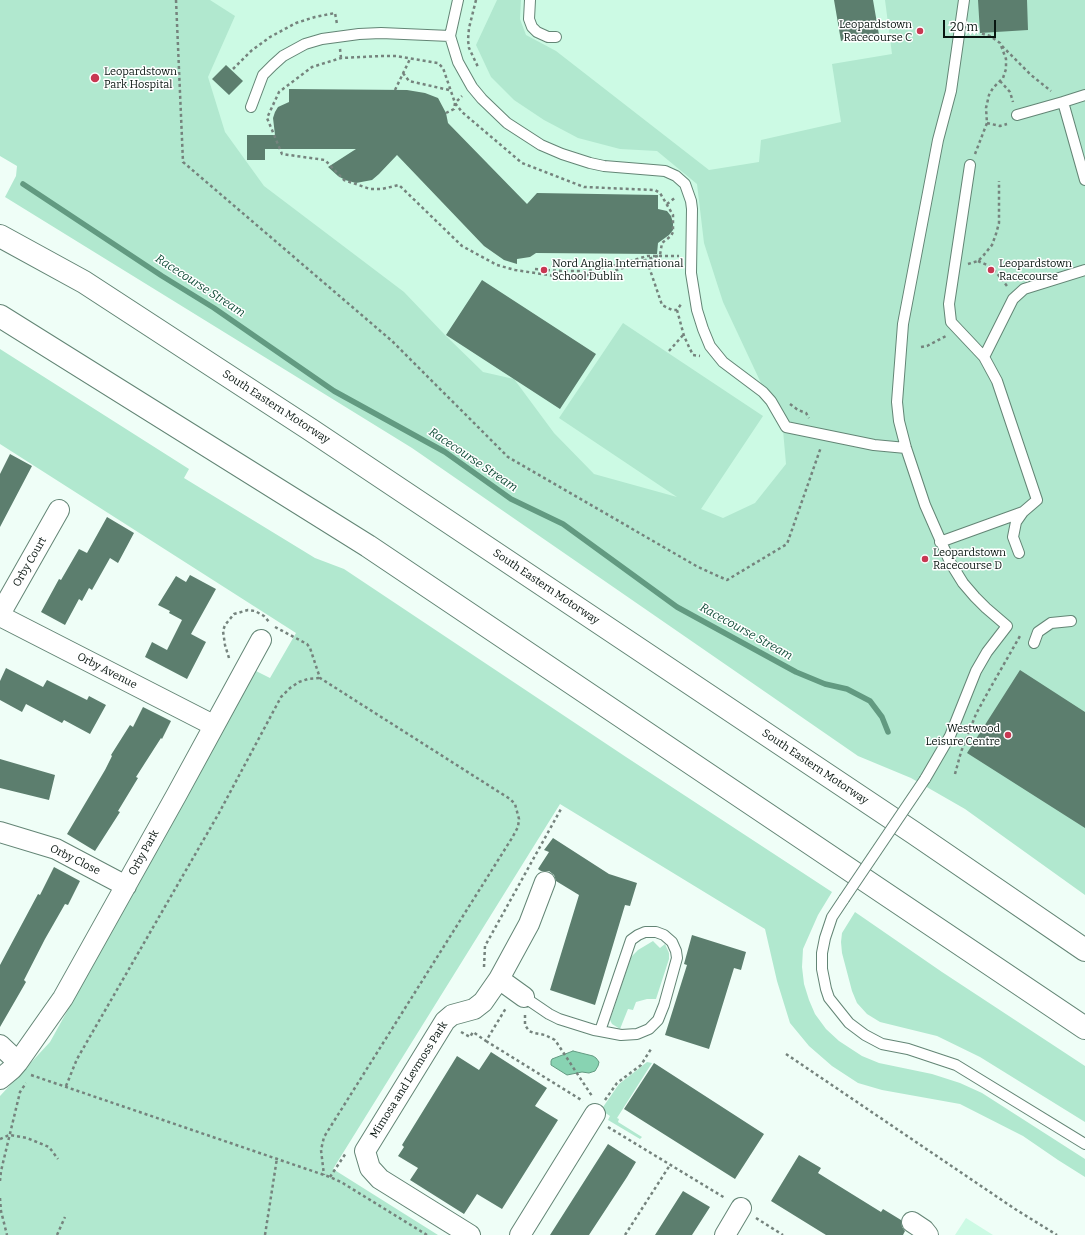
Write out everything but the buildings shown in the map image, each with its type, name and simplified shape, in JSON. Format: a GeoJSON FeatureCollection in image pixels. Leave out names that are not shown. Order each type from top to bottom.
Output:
{"type":"FeatureCollection","features":[{"type":"Feature","properties":{"kind":"highway","name":"South Eastern Motorway"},"geometry":{"type":"LineString","coordinates":[[0,236],[84,282],[311,430],[914,833],[1085,950]]}},
{"type":"Feature","properties":{"kind":"highway"},"geometry":{"type":"LineString","coordinates":[[0,316],[368,546],[1085,1028]]}},
{"type":"Feature","properties":{"kind":"street","name":"Orby Court"},"geometry":{"type":"LineString","coordinates":[[0,615],[59,510]]}},
{"type":"Feature","properties":{"kind":"street","name":"Orby Avenue"},"geometry":{"type":"LineString","coordinates":[[0,615],[213,725]]}},
{"type":"Feature","properties":{"kind":"street","name":"Orby Park"},"geometry":{"type":"LineString","coordinates":[[10,1070],[63,998],[260,640]]}},
{"type":"Feature","properties":{"kind":"street","name":"Orby Close"},"geometry":{"type":"LineString","coordinates":[[0,832],[56,849],[126,886]]}},
{"type":"Feature","properties":{"kind":"street","name":"Mimosa and Levmoss Park"},"geometry":{"type":"LineString","coordinates":[[470,1235],[380,1178],[370,1168],[365,1150],[445,1021],[452,1015],[474,1009],[483,1002],[499,979],[529,924],[545,882]]}},
{"type":"Feature","properties":{"kind":"street"},"geometry":{"type":"LineString","coordinates":[[499,979],[524,997]]}},
{"type":"Feature","properties":{"kind":"street"},"geometry":{"type":"LineString","coordinates":[[0,1045],[10,1070]]}},
{"type":"Feature","properties":{"kind":"street"},"geometry":{"type":"LineString","coordinates":[[520,1235],[598,1111]]}},
{"type":"Feature","properties":{"kind":"street"},"geometry":{"type":"LineString","coordinates":[[725,1235],[741,1208]]}},
{"type":"Feature","properties":{"kind":"street"},"geometry":{"type":"LineString","coordinates":[[912,1222],[924,1230],[928,1235]]}},
{"type":"Feature","properties":{"kind":"lane"},"geometry":{"type":"LineString","coordinates":[[458,0],[450,36],[458,62],[472,87],[507,123],[531,139],[562,154],[604,166],[660,170],[676,176],[685,184],[692,209],[691,273],[697,310],[710,346],[723,362],[763,392],[771,400],[786,427],[874,445],[906,448]]}},
{"type":"Feature","properties":{"kind":"lane"},"geometry":{"type":"LineString","coordinates":[[530,0],[529,19],[532,26],[537,32],[548,37],[556,37]]}},
{"type":"Feature","properties":{"kind":"lane"},"geometry":{"type":"LineString","coordinates":[[964,0],[951,91],[938,140],[903,324],[897,402],[899,422],[906,448],[925,505],[940,542],[950,562],[967,588],[986,608],[1008,626],[987,652],[976,671],[950,736],[925,779],[832,917],[824,938],[822,969],[829,998],[849,1023],[865,1035],[882,1044],[908,1049],[956,1064],[1085,1144]]}},
{"type":"Feature","properties":{"kind":"lane"},"geometry":{"type":"LineString","coordinates":[[251,107],[263,75],[283,56],[305,44],[322,39],[359,34],[381,33],[450,36]]}},
{"type":"Feature","properties":{"kind":"lane"},"geometry":{"type":"LineString","coordinates":[[1017,115],[1085,95]]}},
{"type":"Feature","properties":{"kind":"lane"},"geometry":{"type":"LineString","coordinates":[[1063,102],[1085,180]]}},
{"type":"Feature","properties":{"kind":"lane"},"geometry":{"type":"LineString","coordinates":[[970,165],[949,304],[951,322],[984,357],[997,382],[1037,500],[1023,512],[1016,522],[1013,537],[1019,553]]}},
{"type":"Feature","properties":{"kind":"lane"},"geometry":{"type":"LineString","coordinates":[[984,357],[998,332],[1013,299],[1024,289],[1085,270]]}},
{"type":"Feature","properties":{"kind":"lane"},"geometry":{"type":"LineString","coordinates":[[940,542],[1023,512]]}},
{"type":"Feature","properties":{"kind":"lane"},"geometry":{"type":"LineString","coordinates":[[1034,643],[1038,632],[1051,623],[1071,621]]}},
{"type":"Feature","properties":{"kind":"lane"},"geometry":{"type":"LineString","coordinates":[[524,997],[559,1019],[600,1032],[621,1035],[637,1034],[649,1029],[658,1020],[664,1005],[677,958],[676,950],[672,942],[664,935],[656,932],[645,932],[631,940],[600,1032]]}},
{"type":"Feature","properties":{"kind":"path"},"geometry":{"type":"LineString","coordinates":[[176,0],[183,162],[392,341],[508,457],[698,567],[727,580],[786,544],[826,435]]}},
{"type":"Feature","properties":{"kind":"path"},"geometry":{"type":"LineString","coordinates":[[233,69],[270,37],[296,23],[335,12],[337,29]]}},
{"type":"Feature","properties":{"kind":"path"},"geometry":{"type":"LineString","coordinates":[[980,33],[990,36],[1000,43],[1031,75],[1063,102]]}},
{"type":"Feature","properties":{"kind":"path"},"geometry":{"type":"LineString","coordinates":[[970,165],[987,123],[986,108],[989,95],[993,88],[1003,78],[1006,70],[1006,59],[1000,43]]}},
{"type":"Feature","properties":{"kind":"path"},"geometry":{"type":"LineString","coordinates":[[380,56],[438,63],[443,68],[454,103],[462,112],[522,163],[584,187],[655,190],[660,193],[673,215],[673,232],[671,236],[662,243],[660,255],[647,261],[611,272],[594,275],[555,276],[515,270],[497,265],[462,246],[400,185],[382,189],[370,188],[344,180],[325,160],[282,154],[267,118],[279,92],[312,67],[331,60],[352,57],[380,56]]}},
{"type":"Feature","properties":{"kind":"path"},"geometry":{"type":"LineString","coordinates":[[395,90],[410,59]]}},
{"type":"Feature","properties":{"kind":"path"},"geometry":{"type":"LineString","coordinates":[[403,73],[409,81],[449,90]]}},
{"type":"Feature","properties":{"kind":"path"},"geometry":{"type":"LineString","coordinates":[[1000,81],[1010,92],[1017,115]]}},
{"type":"Feature","properties":{"kind":"path"},"geometry":{"type":"LineString","coordinates":[[987,123],[1000,126]]}},
{"type":"Feature","properties":{"kind":"path"},"geometry":{"type":"LineString","coordinates":[[954,268],[978,261],[992,245],[999,223],[999,181]]}},
{"type":"Feature","properties":{"kind":"path"},"geometry":{"type":"LineString","coordinates":[[535,269],[561,271],[587,270],[618,265],[642,257],[660,255],[691,256]]}},
{"type":"Feature","properties":{"kind":"path"},"geometry":{"type":"LineString","coordinates":[[647,261],[662,306],[672,310],[677,310],[687,295],[694,288]]}},
{"type":"Feature","properties":{"kind":"path"},"geometry":{"type":"LineString","coordinates":[[978,261],[989,266],[996,272],[1007,285],[1013,299]]}},
{"type":"Feature","properties":{"kind":"path"},"geometry":{"type":"LineString","coordinates":[[922,347],[927,346],[958,329]]}},
{"type":"Feature","properties":{"kind":"path"},"geometry":{"type":"LineString","coordinates":[[669,352],[684,334]]}},
{"type":"Feature","properties":{"kind":"path"},"geometry":{"type":"LineString","coordinates":[[787,401],[798,410],[806,413],[810,420]]}},
{"type":"Feature","properties":{"kind":"path"},"geometry":{"type":"LineString","coordinates":[[229,659],[223,636],[225,625],[234,614],[248,610],[255,611],[264,616],[276,628],[307,644],[310,648],[320,678]]}},
{"type":"Feature","properties":{"kind":"path"},"geometry":{"type":"LineString","coordinates":[[955,774],[961,752],[976,714],[1021,635]]}},
{"type":"Feature","properties":{"kind":"path"},"geometry":{"type":"LineString","coordinates":[[66,1086],[77,1059],[219,813],[281,697],[299,682],[308,679],[320,678],[510,799],[515,804],[519,819],[518,827],[512,838],[324,1137],[321,1150],[324,1175]]}},
{"type":"Feature","properties":{"kind":"path"},"geometry":{"type":"LineString","coordinates":[[486,1041],[598,1111],[670,1165],[783,1235]]}},
{"type":"Feature","properties":{"kind":"path"},"geometry":{"type":"LineString","coordinates":[[598,1111],[616,1083],[641,1065],[651,1049]]}},
{"type":"Feature","properties":{"kind":"path"},"geometry":{"type":"LineString","coordinates":[[786,1054],[1015,1210],[1057,1235]]}},
{"type":"Feature","properties":{"kind":"path"},"geometry":{"type":"LineString","coordinates":[[10,1070],[33,1075],[66,1086],[330,1177],[427,1235]]}},
{"type":"Feature","properties":{"kind":"path"},"geometry":{"type":"LineString","coordinates":[[0,1181],[0,1171],[20,1092],[33,1075]]}},
{"type":"Feature","properties":{"kind":"path"},"geometry":{"type":"LineString","coordinates":[[0,1139],[9,1135],[27,1138],[49,1147],[58,1159]]}},
{"type":"Feature","properties":{"kind":"path"},"geometry":{"type":"LineString","coordinates":[[330,1177],[349,1147]]}},
{"type":"Feature","properties":{"kind":"path"},"geometry":{"type":"LineString","coordinates":[[265,1235],[277,1158]]}},
{"type":"Feature","properties":{"kind":"path"},"geometry":{"type":"LineString","coordinates":[[625,1235],[670,1165]]}},
{"type":"Feature","properties":{"kind":"path"},"geometry":{"type":"LineString","coordinates":[[0,1198],[1,1211],[7,1235]]}},
{"type":"Feature","properties":{"kind":"path"},"geometry":{"type":"LineString","coordinates":[[57,1235],[65,1218]]}},
{"type":"Feature","properties":{"kind":"shaded area"},"geometry":{"type":"Polygon","coordinates":[[[0,0],[890,0],[925,57],[839,684],[0,0]]]}},
{"type":"Feature","properties":{"kind":"shaded area"},"geometry":{"type":"Polygon","coordinates":[[[0,0],[210,0],[235,16],[208,77],[225,132],[264,186],[404,292],[483,372],[514,379],[554,433],[594,474],[677,497],[559,418],[623,323],[763,416],[701,509],[723,518],[755,503],[786,464],[783,430],[723,302],[704,243],[697,184],[657,151],[620,149],[578,138],[544,120],[514,100],[491,77],[476,45],[497,0],[521,0],[520,19],[526,35],[556,51],[709,170],[759,162],[761,140],[841,122],[832,64],[892,54],[885,0],[1085,0],[1085,895],[965,809],[911,778],[858,756],[412,448],[5,197],[16,176],[17,166],[0,156],[0,0]]]}},
{"type":"Feature","properties":{"kind":"shaded area"},"geometry":{"type":"Polygon","coordinates":[[[0,349],[189,469],[184,478],[315,558],[344,569],[832,892],[818,915],[803,949],[802,967],[804,984],[809,1000],[815,1014],[826,1029],[839,1041],[862,1056],[879,1063],[932,1074],[960,1083],[982,1093],[1085,1159],[1085,1177],[1023,1136],[960,1104],[882,1090],[858,1083],[832,1066],[809,1046],[790,1023],[777,981],[765,929],[560,804],[333,1169],[438,1235],[0,1235],[0,1096],[50,1042],[256,671],[270,678],[296,633],[0,444],[0,349]]]}},
{"type":"Feature","properties":{"kind":"shaded area"},"geometry":{"type":"Polygon","coordinates":[[[855,912],[942,972],[1085,1066],[1085,1122],[980,1057],[937,1036],[880,1022],[867,1014],[857,1003],[852,991],[842,953],[842,933],[855,912]]]}},
{"type":"Feature","properties":{"kind":"shaded area"},"geometry":{"type":"Polygon","coordinates":[[[653,941],[660,948],[665,944],[669,953],[669,959],[656,999],[647,999],[636,1002],[633,1010],[628,1009],[620,1029],[612,1024],[610,1020],[631,957],[638,950],[653,941]]]}},
{"type":"Feature","properties":{"kind":"shaded area"},"geometry":{"type":"Polygon","coordinates":[[[573,1051],[596,1058],[599,1062],[595,1071],[567,1075],[551,1065],[552,1059],[573,1051]]]}},
{"type":"Feature","properties":{"kind":"shaded area"},"geometry":{"type":"Polygon","coordinates":[[[647,1062],[652,1063],[617,1118],[619,1119],[618,1122],[642,1137],[640,1139],[608,1120],[610,1116],[601,1110],[619,1084],[647,1062]]]}},
{"type":"Feature","properties":{"kind":"shaded area"},"geometry":{"type":"Polygon","coordinates":[[[966,1218],[993,1235],[955,1235],[966,1218]]]}},
{"type":"Feature","properties":{"kind":"waterway","name":"Racecourse Stream"},"geometry":{"type":"LineString","coordinates":[[23,184],[162,276],[214,308],[334,391],[445,452],[511,499],[563,524],[677,607],[796,672],[825,684],[847,689],[870,701],[882,717],[888,732]]}},
{"type":"Feature","properties":{"kind":"place","name":"Leopardstown Racecourse C"},"geometry":{"type":"Point","coordinates":[920,31]}},
{"type":"Feature","properties":{"kind":"place","name":"Leopardstown Park Hospital"},"geometry":{"type":"Point","coordinates":[95,78]}},
{"type":"Feature","properties":{"kind":"place","name":"Nord Anglia International School Dublin"},"geometry":{"type":"Point","coordinates":[544,270]}},
{"type":"Feature","properties":{"kind":"place","name":"Leopardstown Racecourse"},"geometry":{"type":"Point","coordinates":[991,270]}},
{"type":"Feature","properties":{"kind":"place","name":"Leopardstown Racecourse D"},"geometry":{"type":"Point","coordinates":[925,559]}},
{"type":"Feature","properties":{"kind":"place","name":"Westwood Leisure Centre"},"geometry":{"type":"Point","coordinates":[1008,735]}}]}
